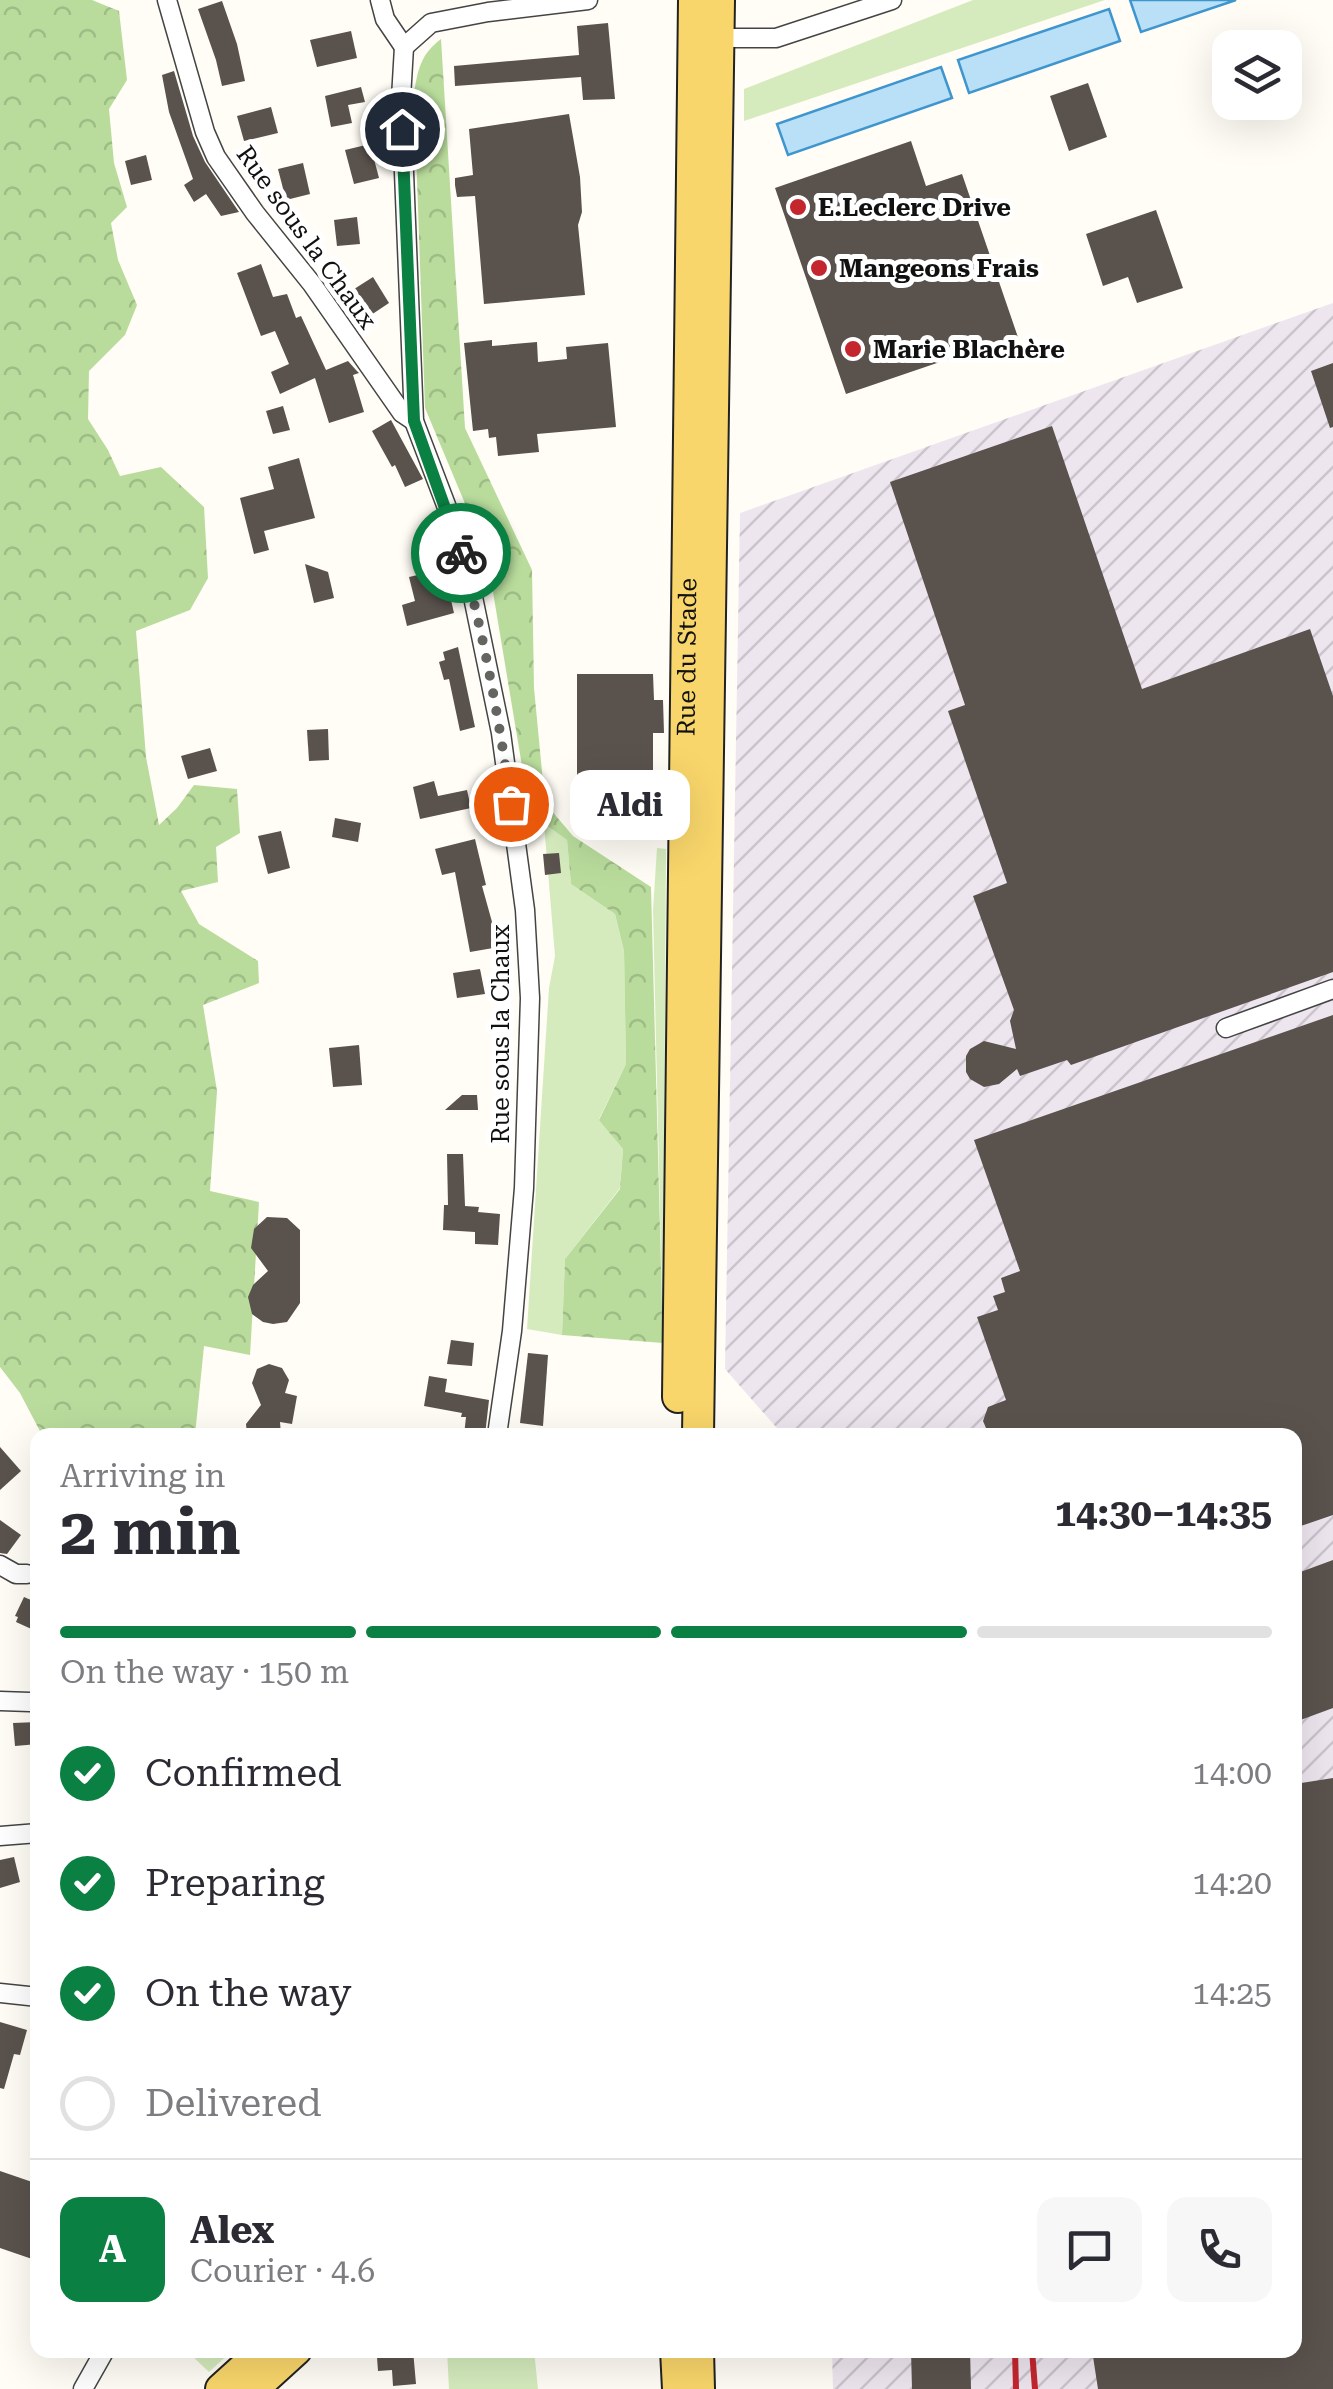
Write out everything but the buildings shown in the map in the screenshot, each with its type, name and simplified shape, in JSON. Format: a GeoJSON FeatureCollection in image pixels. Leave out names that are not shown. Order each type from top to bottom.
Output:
{"type":"FeatureCollection","features":[{"type":"Feature","properties":{"kind":"main road","name":"Rue du Stade"},"geometry":{"type":"LineString","coordinates":[[678,1428],[693,0]]}},
{"type":"Feature","properties":{"kind":"main road","name":"Rue du Stade"},"geometry":{"type":"LineString","coordinates":[[698,1428],[719,0]]}},
{"type":"Feature","properties":{"kind":"main road"},"geometry":{"type":"LineString","coordinates":[[221,2389],[255,2358]]}},
{"type":"Feature","properties":{"kind":"main road"},"geometry":{"type":"LineString","coordinates":[[253,2389],[287,2358]]}},
{"type":"Feature","properties":{"kind":"main road"},"geometry":{"type":"LineString","coordinates":[[676,2358],[678,2389]]}},
{"type":"Feature","properties":{"kind":"main road"},"geometry":{"type":"LineString","coordinates":[[698,2358],[699,2389]]}},
{"type":"Feature","properties":{"kind":"street","name":"Rue sous la Chaux"},"geometry":{"type":"LineString","coordinates":[[168,0],[205,132],[216,157],[312,284],[402,413],[414,421],[454,526],[474,597],[502,733],[525,910],[530,998],[524,1188],[512,1331],[498,1428]]}},
{"type":"Feature","properties":{"kind":"street"},"geometry":{"type":"LineString","coordinates":[[380,0],[385,19],[404,47],[401,98],[414,421]]}},
{"type":"Feature","properties":{"kind":"street"},"geometry":{"type":"LineString","coordinates":[[404,47],[431,24],[488,12],[588,0]]}},
{"type":"Feature","properties":{"kind":"street"},"geometry":{"type":"LineString","coordinates":[[693,0],[719,38]]}},
{"type":"Feature","properties":{"kind":"street"},"geometry":{"type":"LineString","coordinates":[[719,38],[776,38],[892,0]]}},
{"type":"Feature","properties":{"kind":"street"},"geometry":{"type":"LineString","coordinates":[[694,68],[719,38]]}},
{"type":"Feature","properties":{"kind":"street"},"geometry":{"type":"LineString","coordinates":[[1226,1028],[1333,988]]}},
{"type":"Feature","properties":{"kind":"street"},"geometry":{"type":"LineString","coordinates":[[0,1565],[16,1574],[26,1574]]}},
{"type":"Feature","properties":{"kind":"street"},"geometry":{"type":"LineString","coordinates":[[0,1701],[30,1702]]}},
{"type":"Feature","properties":{"kind":"street"},"geometry":{"type":"LineString","coordinates":[[0,1836],[30,1834]]}},
{"type":"Feature","properties":{"kind":"street"},"geometry":{"type":"LineString","coordinates":[[0,1994],[30,1996]]}},
{"type":"Feature","properties":{"kind":"street"},"geometry":{"type":"LineString","coordinates":[[83,2389],[100,2358]]}},
{"type":"Feature","properties":{"kind":"shaded area"},"geometry":{"type":"Polygon","coordinates":[[[1333,303],[1333,2389],[833,2389],[832,2358],[1302,2358],[1302,1428],[777,1428],[725,1369],[740,513],[1333,303]]]}},
{"type":"Feature","properties":{"kind":"green space"},"geometry":{"type":"Polygon","coordinates":[[[0,0],[92,0],[119,11],[127,80],[109,109],[114,163],[127,207],[111,223],[118,260],[137,305],[125,335],[89,371],[88,419],[120,476],[161,467],[204,507],[208,578],[190,610],[136,631],[146,757],[159,825],[194,785],[237,789],[240,833],[216,847],[218,882],[181,891],[199,924],[258,961],[259,983],[203,1005],[217,1091],[210,1191],[259,1202],[250,1355],[204,1346],[196,1428],[38,1428],[20,1393],[0,1367],[0,0]]]}},
{"type":"Feature","properties":{"kind":"green space"},"geometry":{"type":"Polygon","coordinates":[[[973,0],[1105,0],[744,121],[744,89],[973,0]]]}},
{"type":"Feature","properties":{"kind":"green space"},"geometry":{"type":"Polygon","coordinates":[[[441,39],[465,428],[532,570],[534,688],[545,803],[573,836],[651,887],[663,1343],[562,1335],[565,1259],[620,1189],[623,1149],[599,1120],[626,1064],[624,951],[615,914],[571,884],[567,840],[530,814],[487,556],[425,408],[414,93],[422,63],[441,39]]]}},
{"type":"Feature","properties":{"kind":"green space"},"geometry":{"type":"Polygon","coordinates":[[[544,824],[567,840],[571,884],[615,914],[624,951],[626,1064],[599,1119],[623,1149],[620,1188],[565,1259],[562,1335],[527,1329],[549,988],[555,956],[544,824]]]}},
{"type":"Feature","properties":{"kind":"green space"},"geometry":{"type":"Polygon","coordinates":[[[657,848],[666,849],[663,1343],[653,910],[657,848]]]}},
{"type":"Feature","properties":{"kind":"green space"},"geometry":{"type":"Polygon","coordinates":[[[194,2358],[224,2358],[209,2372],[194,2358]]]}},
{"type":"Feature","properties":{"kind":"green space"},"geometry":{"type":"Polygon","coordinates":[[[447,2358],[535,2358],[538,2389],[449,2389],[447,2358]]]}},
{"type":"Feature","properties":{"kind":"water"},"geometry":{"type":"Polygon","coordinates":[[[1130,0],[1236,0],[1141,32],[1130,0]]]}},
{"type":"Feature","properties":{"kind":"water"},"geometry":{"type":"Polygon","coordinates":[[[1109,9],[1120,41],[969,93],[958,60],[1109,9]]]}},
{"type":"Feature","properties":{"kind":"water"},"geometry":{"type":"Polygon","coordinates":[[[941,67],[952,98],[788,155],[777,124],[941,67]]]}},
{"type":"Feature","properties":{"kind":"railway"},"geometry":{"type":"LineString","coordinates":[[1015,2358],[1016,2389]]}},
{"type":"Feature","properties":{"kind":"railway"},"geometry":{"type":"LineString","coordinates":[[1033,2358],[1035,2389]]}},
{"type":"Feature","properties":{"kind":"way so far"},"geometry":{"type":"LineString","coordinates":[[461,553],[502,733],[511,804]]}},
{"type":"Feature","properties":{"kind":"place","name":"E.Leclerc Drive"},"geometry":{"type":"Point","coordinates":[798,207]}},
{"type":"Feature","properties":{"kind":"place","name":"Mangeons Frais"},"geometry":{"type":"Point","coordinates":[819,268]}},
{"type":"Feature","properties":{"kind":"place","name":"Marie Blachère"},"geometry":{"type":"Point","coordinates":[853,349]}},
{"type":"Feature","properties":{"kind":"place","name":"Aldi"},"geometry":{"type":"Point","coordinates":[511,804]}},
{"type":"Feature","properties":{"kind":"route"},"geometry":{"type":"LineString","coordinates":[[402,129],[414,421],[461,553]]}}]}
